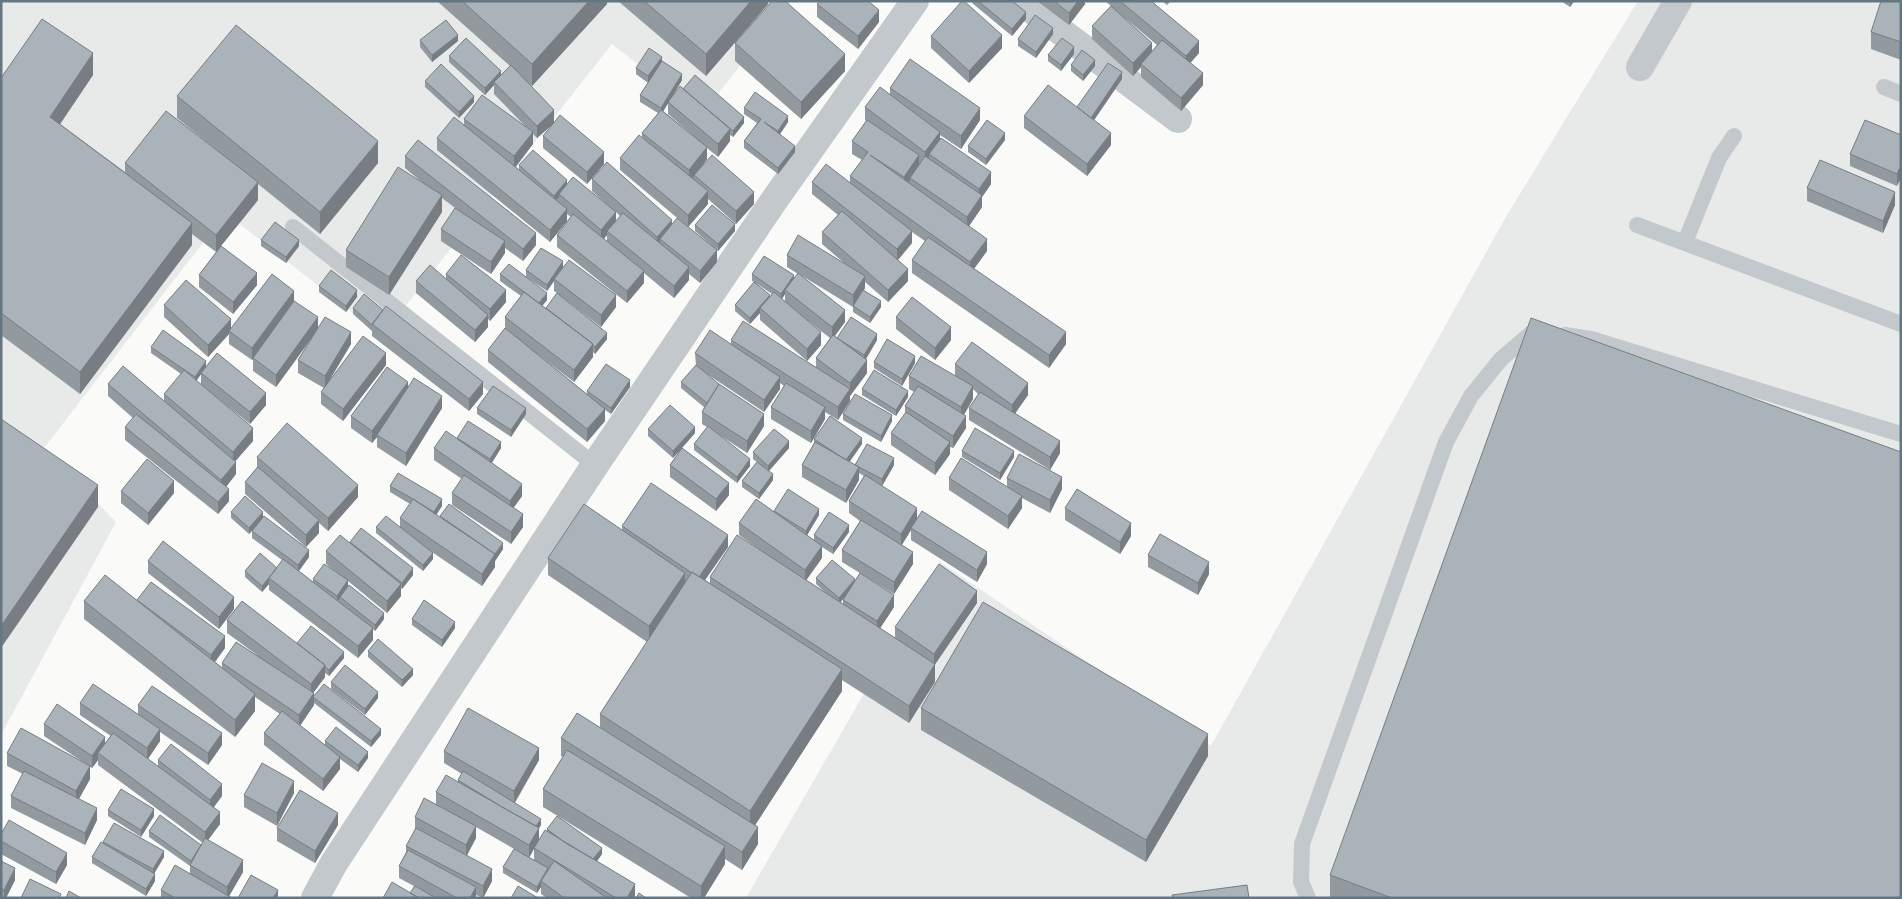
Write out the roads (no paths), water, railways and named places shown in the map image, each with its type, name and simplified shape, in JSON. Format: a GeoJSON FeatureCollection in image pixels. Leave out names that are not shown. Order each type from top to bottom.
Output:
{"type":"FeatureCollection","features":[{"type":"Feature","properties":{"kind":"street"},"geometry":{"type":"LineString","coordinates":[[315,898],[340,855],[595,465],[914,1]]}},
{"type":"Feature","properties":{"kind":"street"},"geometry":{"type":"LineString","coordinates":[[1020,1],[1178,118]]}},
{"type":"Feature","properties":{"kind":"street"},"geometry":{"type":"LineString","coordinates":[[1640,67],[1671,4]]}},
{"type":"Feature","properties":{"kind":"lane"},"geometry":{"type":"LineString","coordinates":[[1884,87],[1901,94]]}},
{"type":"Feature","properties":{"kind":"lane"},"geometry":{"type":"LineString","coordinates":[[1685,242],[1719,158],[1734,136]]}},
{"type":"Feature","properties":{"kind":"lane"},"geometry":{"type":"LineString","coordinates":[[1637,225],[1901,324]]}},
{"type":"Feature","properties":{"kind":"lane"},"geometry":{"type":"LineString","coordinates":[[293,227],[595,465]]}},
{"type":"Feature","properties":{"kind":"lane"},"geometry":{"type":"LineString","coordinates":[[1308,898],[1301,882],[1302,844],[1446,442],[1477,388],[1501,359],[1535,330],[1590,339],[1901,434]]}}]}
